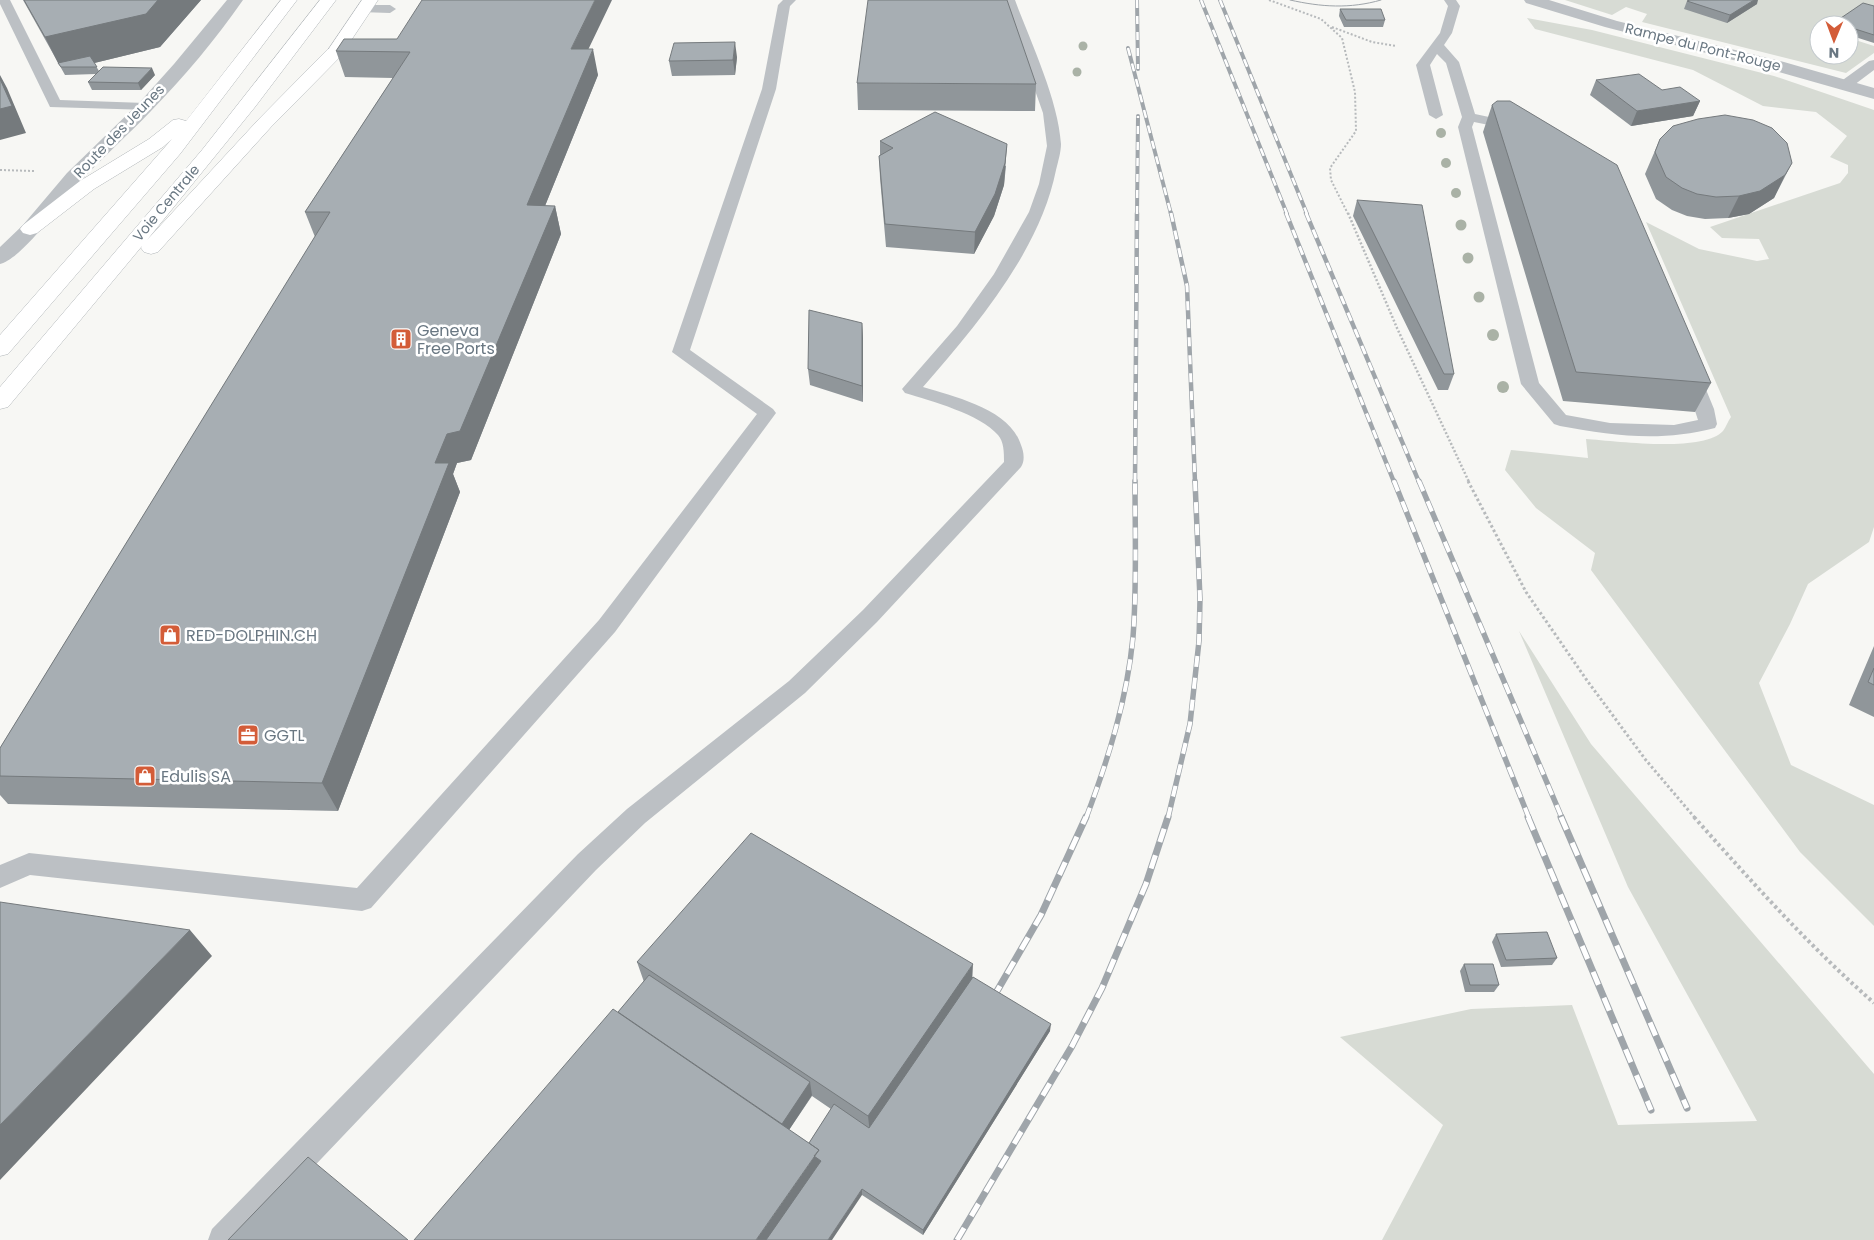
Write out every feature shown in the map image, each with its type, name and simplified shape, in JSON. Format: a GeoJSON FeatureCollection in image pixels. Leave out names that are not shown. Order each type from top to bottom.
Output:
{"type":"FeatureCollection","features":[{"type":"Feature","properties":{"kind":"main road","name":"Voie Centrale"},"geometry":{"type":"LineString","coordinates":[[0,349],[173,150],[289,0]]}},
{"type":"Feature","properties":{"kind":"main road","name":"Voie Centrale"},"geometry":{"type":"LineString","coordinates":[[0,402],[231,126],[292,50],[328,0]]}},
{"type":"Feature","properties":{"kind":"main road"},"geometry":{"type":"LineString","coordinates":[[0,411],[265,123],[334,53],[367,5]]}},
{"type":"Feature","properties":{"kind":"main road"},"geometry":{"type":"LineString","coordinates":[[30,229],[88,185],[166,136],[253,48]]}},
{"type":"Feature","properties":{"kind":"street","name":"Route des Jeunes"},"geometry":{"type":"LineString","coordinates":[[0,258],[30,229],[74,177],[145,107],[180,68],[235,0]]}},
{"type":"Feature","properties":{"kind":"street","name":"Rampe du Pont-Rouge"},"geometry":{"type":"LineString","coordinates":[[1532,0],[1611,24],[1778,66],[1874,94]]}},
{"type":"Feature","properties":{"kind":"lane"},"geometry":{"type":"LineString","coordinates":[[4,0],[55,104],[145,107]]}},
{"type":"Feature","properties":{"kind":"lane"},"geometry":{"type":"LineString","coordinates":[[0,878],[30,864],[362,900],[607,626],[767,413],[681,352],[769,89],[784,5],[790,0]]}},
{"type":"Feature","properties":{"kind":"lane"},"geometry":{"type":"LineString","coordinates":[[223,1240],[587,862],[636,816],[797,687],[870,616],[1014,463],[1010,439],[998,422],[986,414],[911,389],[963,330],[1002,275],[1037,212],[1046,184],[1054,146],[1050,113],[1009,0]]}},
{"type":"Feature","properties":{"kind":"lane"},"geometry":{"type":"LineString","coordinates":[[1436,115],[1423,65],[1438,47],[1451,21],[1454,6],[1450,0]]}},
{"type":"Feature","properties":{"kind":"lane"},"geometry":{"type":"LineString","coordinates":[[367,5],[390,9]]}},
{"type":"Feature","properties":{"kind":"lane"},"geometry":{"type":"LineString","coordinates":[[1438,47],[1452,62],[1469,117],[1465,127],[1530,384],[1560,420],[1610,429],[1674,431],[1708,424],[1705,409],[1685,356]]}},
{"type":"Feature","properties":{"kind":"lane"},"geometry":{"type":"LineString","coordinates":[[1846,85],[1874,64]]}},
{"type":"Feature","properties":{"kind":"lane"},"geometry":{"type":"LineString","coordinates":[[1469,117],[1498,123],[1523,138]]}},
{"type":"Feature","properties":{"kind":"path"},"geometry":{"type":"LineString","coordinates":[[1269,0],[1313,15],[1330,26],[1372,42],[1407,48],[1438,47]]}},
{"type":"Feature","properties":{"kind":"path"},"geometry":{"type":"LineString","coordinates":[[1330,26],[1342,38],[1345,47],[1354,86],[1357,111],[1356,130],[1330,168],[1331,180],[1463,471],[1526,592],[1592,687],[1646,759],[1685,806],[1764,895],[1836,968],[1874,1003]]}},
{"type":"Feature","properties":{"kind":"shaded area"},"geometry":{"type":"Polygon","coordinates":[[[1565,0],[1874,0],[1874,15],[1859,19],[1859,15],[1809,15],[1809,64],[1642,22],[1647,14],[1626,7],[1612,15],[1565,0]]]}},
{"type":"Feature","properties":{"kind":"shaded area"},"geometry":{"type":"Polygon","coordinates":[[[1527,18],[1592,30],[1774,76],[1874,110],[1874,527],[1869,542],[1808,584],[1790,624],[1759,683],[1791,765],[1874,805],[1874,926],[1800,852],[1591,570],[1595,553],[1536,508],[1505,470],[1511,450],[1588,458],[1586,439],[1679,444],[1713,438],[1723,431],[1731,417],[1646,222],[1699,249],[1757,261],[1769,259],[1759,239],[1722,238],[1710,227],[1840,183],[1848,173],[1848,165],[1830,157],[1847,136],[1816,112],[1763,106],[1693,70],[1535,29],[1527,18]]]}},
{"type":"Feature","properties":{"kind":"shaded area"},"geometry":{"type":"Polygon","coordinates":[[[1859,41],[1874,46],[1874,53],[1859,64],[1859,41]]]}},
{"type":"Feature","properties":{"kind":"shaded area"},"geometry":{"type":"Polygon","coordinates":[[[1814,65],[1857,65],[1846,73],[1814,65]]]}},
{"type":"Feature","properties":{"kind":"shaded area"},"geometry":{"type":"Polygon","coordinates":[[[1519,631],[1591,744],[1874,1074],[1874,1240],[1382,1240],[1443,1125],[1340,1037],[1471,1009],[1572,1005],[1618,1125],[1757,1121],[1628,887],[1519,631]]]}},
{"type":"Feature","properties":{"kind":"building"},"geometry":{"type":"Polygon","coordinates":[[[24,0],[158,0],[146,14],[45,37],[24,0]]]}},
{"type":"Feature","properties":{"kind":"building","name":"Geneva Free Ports"},"geometry":{"type":"Polygon","coordinates":[[[422,0],[595,0],[571,49],[593,49],[527,205],[555,206],[460,431],[447,434],[435,463],[449,463],[322,783],[0,776],[0,748],[330,212],[305,212],[410,52],[336,51],[344,39],[397,39],[422,0]]]}},
{"type":"Feature","properties":{"kind":"building"},"geometry":{"type":"Polygon","coordinates":[[[868,0],[1007,0],[1036,84],[857,83],[868,0]]]}},
{"type":"Feature","properties":{"kind":"building"},"geometry":{"type":"Polygon","coordinates":[[[1754,0],[1730,15],[1687,1],[1754,0]]]}},
{"type":"Feature","properties":{"kind":"building"},"geometry":{"type":"Polygon","coordinates":[[[1863,3],[1874,6],[1874,35],[1859,30],[1859,15],[1845,15],[1863,3]]]}},
{"type":"Feature","properties":{"kind":"building"},"geometry":{"type":"Polygon","coordinates":[[[1340,9],[1381,9],[1385,20],[1346,20],[1340,9]]]}},
{"type":"Feature","properties":{"kind":"building"},"geometry":{"type":"Polygon","coordinates":[[[735,42],[733,60],[669,61],[674,43],[735,42]]]}},
{"type":"Feature","properties":{"kind":"building"},"geometry":{"type":"Polygon","coordinates":[[[90,56],[97,67],[61,67],[58,63],[90,56]]]}},
{"type":"Feature","properties":{"kind":"building"},"geometry":{"type":"Polygon","coordinates":[[[103,67],[152,68],[138,83],[88,82],[103,67]]]}},
{"type":"Feature","properties":{"kind":"building"},"geometry":{"type":"Polygon","coordinates":[[[1639,74],[1662,90],[1680,87],[1700,101],[1637,111],[1596,80],[1639,74]]]}},
{"type":"Feature","properties":{"kind":"building"},"geometry":{"type":"Polygon","coordinates":[[[0,79],[12,106],[0,109],[0,79]]]}},
{"type":"Feature","properties":{"kind":"building"},"geometry":{"type":"Polygon","coordinates":[[[1497,101],[1510,101],[1617,165],[1711,383],[1576,372],[1492,105],[1497,101]]]}},
{"type":"Feature","properties":{"kind":"building"},"geometry":{"type":"Polygon","coordinates":[[[935,112],[1007,144],[1005,163],[995,194],[975,232],[885,224],[879,156],[893,148],[880,141],[935,112]]]}},
{"type":"Feature","properties":{"kind":"building"},"geometry":{"type":"Polygon","coordinates":[[[1725,115],[1753,120],[1772,128],[1787,143],[1792,163],[1785,175],[1760,191],[1739,196],[1716,197],[1697,194],[1682,188],[1666,177],[1655,152],[1660,139],[1673,126],[1698,119],[1725,115]]]}},
{"type":"Feature","properties":{"kind":"building"},"geometry":{"type":"Polygon","coordinates":[[[1357,200],[1422,205],[1454,374],[1444,374],[1357,200]]]}},
{"type":"Feature","properties":{"kind":"building"},"geometry":{"type":"Polygon","coordinates":[[[809,310],[862,323],[862,386],[808,369],[809,310]]]}},
{"type":"Feature","properties":{"kind":"building"},"geometry":{"type":"Polygon","coordinates":[[[1874,668],[1874,685],[1868,682],[1874,668]]]}},
{"type":"Feature","properties":{"kind":"building"},"geometry":{"type":"Polygon","coordinates":[[[751,833],[973,964],[868,1116],[637,962],[751,833]]]}},
{"type":"Feature","properties":{"kind":"building"},"geometry":{"type":"Polygon","coordinates":[[[0,902],[190,930],[0,1125],[0,902]]]}},
{"type":"Feature","properties":{"kind":"building"},"geometry":{"type":"Polygon","coordinates":[[[1547,932],[1557,958],[1506,960],[1496,934],[1547,932]]]}},
{"type":"Feature","properties":{"kind":"building"},"geometry":{"type":"Polygon","coordinates":[[[1464,964],[1493,964],[1499,985],[1470,985],[1464,964]]]}},
{"type":"Feature","properties":{"kind":"building"},"geometry":{"type":"Polygon","coordinates":[[[649,975],[810,1082],[782,1124],[618,1012],[649,975]]]}},
{"type":"Feature","properties":{"kind":"building"},"geometry":{"type":"Polygon","coordinates":[[[973,977],[1051,1024],[923,1230],[862,1189],[828,1240],[766,1240],[821,1161],[814,1156],[819,1150],[809,1143],[834,1104],[869,1128],[973,977]]]}},
{"type":"Feature","properties":{"kind":"building"},"geometry":{"type":"Polygon","coordinates":[[[613,1009],[819,1150],[756,1240],[414,1240],[613,1009]]]}},
{"type":"Feature","properties":{"kind":"building"},"geometry":{"type":"Polygon","coordinates":[[[308,1157],[408,1240],[228,1240],[308,1157]]]}},
{"type":"Feature","properties":{"kind":"tram line"},"geometry":{"type":"LineString","coordinates":[[1290,0],[1335,6],[1358,5],[1381,0]]}},
{"type":"Feature","properties":{"kind":"railway"},"geometry":{"type":"LineString","coordinates":[[1137,0],[1138,69]]}},
{"type":"Feature","properties":{"kind":"railway"},"geometry":{"type":"LineString","coordinates":[[1201,0],[1287,214]]}},
{"type":"Feature","properties":{"kind":"railway"},"geometry":{"type":"LineString","coordinates":[[1220,0],[1307,214]]}},
{"type":"Feature","properties":{"kind":"railway"},"geometry":{"type":"LineString","coordinates":[[1128,48],[1171,214]]}},
{"type":"Feature","properties":{"kind":"railway"},"geometry":{"type":"LineString","coordinates":[[1137,214],[1138,116]]}},
{"type":"Feature","properties":{"kind":"railway"},"geometry":{"type":"LineString","coordinates":[[1135,481],[1137,213]]}},
{"type":"Feature","properties":{"kind":"railway"},"geometry":{"type":"LineString","coordinates":[[1171,213],[1187,286],[1195,482]]}},
{"type":"Feature","properties":{"kind":"railway"},"geometry":{"type":"LineString","coordinates":[[1286,213],[1394,482]]}},
{"type":"Feature","properties":{"kind":"railway"},"geometry":{"type":"LineString","coordinates":[[1306,213],[1419,482]]}},
{"type":"Feature","properties":{"kind":"railway"},"geometry":{"type":"LineString","coordinates":[[1086,818],[1116,729],[1130,660],[1135,598],[1135,481]]}},
{"type":"Feature","properties":{"kind":"railway"},"geometry":{"type":"LineString","coordinates":[[1168,818],[1190,724],[1199,641],[1200,599],[1195,481]]}},
{"type":"Feature","properties":{"kind":"railway"},"geometry":{"type":"LineString","coordinates":[[1394,481],[1529,818]]}},
{"type":"Feature","properties":{"kind":"railway"},"geometry":{"type":"LineString","coordinates":[[1419,481],[1562,818]]}},
{"type":"Feature","properties":{"kind":"railway"},"geometry":{"type":"LineString","coordinates":[[993,998],[1041,915],[1086,817]]}},
{"type":"Feature","properties":{"kind":"railway"},"geometry":{"type":"LineString","coordinates":[[957,1240],[1072,1046],[1102,988],[1146,884],[1168,817]]}},
{"type":"Feature","properties":{"kind":"railway"},"geometry":{"type":"LineString","coordinates":[[1528,817],[1651,1110]]}},
{"type":"Feature","properties":{"kind":"railway"},"geometry":{"type":"LineString","coordinates":[[1561,817],[1687,1108]]}},
{"type":"Feature","properties":{"kind":"place","name":"Geneva Free Ports"},"geometry":{"type":"Point","coordinates":[401,339]}},
{"type":"Feature","properties":{"kind":"place","name":"RED-DOLPHIN.CH"},"geometry":{"type":"Point","coordinates":[170,635]}},
{"type":"Feature","properties":{"kind":"place","name":"GGTL"},"geometry":{"type":"Point","coordinates":[248,735]}},
{"type":"Feature","properties":{"kind":"place","name":"Edulis SA"},"geometry":{"type":"Point","coordinates":[145,776]}}]}
